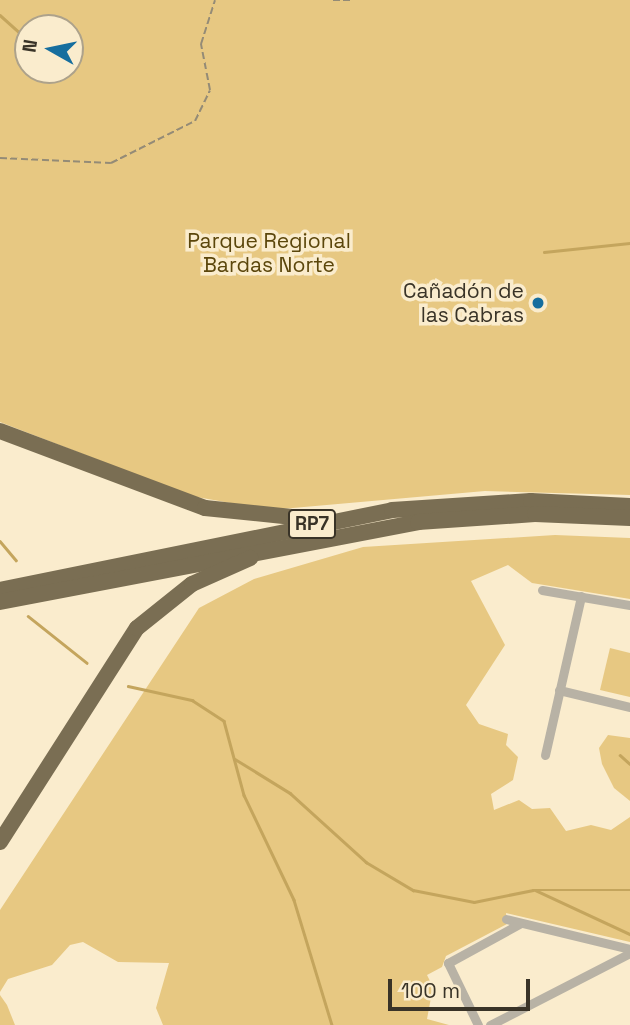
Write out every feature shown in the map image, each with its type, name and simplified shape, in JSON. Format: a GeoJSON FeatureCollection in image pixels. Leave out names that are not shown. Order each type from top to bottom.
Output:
{"type":"FeatureCollection","features":[{"type":"Feature","properties":{"kind":"highway"},"geometry":{"type":"LineString","coordinates":[[0,431],[226,514],[285,519],[392,510]]}},
{"type":"Feature","properties":{"kind":"highway","name":"RP7"},"geometry":{"type":"LineString","coordinates":[[0,590],[392,510],[530,501],[630,506]]}},
{"type":"Feature","properties":{"kind":"highway","name":"RP7"},"geometry":{"type":"LineString","coordinates":[[0,602],[329,535],[478,516],[630,518]]}},
{"type":"Feature","properties":{"kind":"highway"},"geometry":{"type":"LineString","coordinates":[[0,842],[114,658],[150,615],[217,571],[329,535]]}},
{"type":"Feature","properties":{"kind":"street"},"geometry":{"type":"LineString","coordinates":[[542,590],[630,605]]}},
{"type":"Feature","properties":{"kind":"street"},"geometry":{"type":"LineString","coordinates":[[545,755],[581,596]]}},
{"type":"Feature","properties":{"kind":"street"},"geometry":{"type":"LineString","coordinates":[[559,690],[630,707]]}},
{"type":"Feature","properties":{"kind":"street"},"geometry":{"type":"LineString","coordinates":[[506,919],[630,951]]}},
{"type":"Feature","properties":{"kind":"street"},"geometry":{"type":"LineString","coordinates":[[478,1025],[448,964],[521,923]]}},
{"type":"Feature","properties":{"kind":"street"},"geometry":{"type":"LineString","coordinates":[[490,1025],[630,951]]}},
{"type":"Feature","properties":{"kind":"path"},"geometry":{"type":"LineString","coordinates":[[0,159],[111,163],[195,121],[211,83],[201,44],[215,0]]}},
{"type":"Feature","properties":{"kind":"path"},"geometry":{"type":"LineString","coordinates":[[333,0],[353,0]]}},
{"type":"Feature","properties":{"kind":"green space","name":"Parque Regional Bardas Norte"},"geometry":{"type":"Polygon","coordinates":[[[0,0],[630,0],[630,495],[485,491],[270,510],[191,496],[0,422],[0,0]]]}},
{"type":"Feature","properties":{"kind":"green space"},"geometry":{"type":"Polygon","coordinates":[[[555,535],[630,538],[630,599],[532,583],[508,565],[471,581],[505,645],[466,705],[479,724],[508,734],[506,745],[518,757],[513,780],[491,794],[494,810],[519,800],[532,809],[550,808],[566,831],[591,825],[611,830],[630,817],[630,942],[506,913],[507,924],[446,956],[442,967],[427,975],[433,987],[427,1019],[449,1025],[163,1025],[156,1008],[169,963],[118,962],[83,942],[70,945],[52,965],[8,979],[0,992],[0,910],[199,608],[254,579],[363,547],[555,535]]]}},
{"type":"Feature","properties":{"kind":"green space"},"geometry":{"type":"Polygon","coordinates":[[[610,648],[630,653],[630,697],[600,690],[610,648]]]}},
{"type":"Feature","properties":{"kind":"green space"},"geometry":{"type":"Polygon","coordinates":[[[608,735],[630,738],[630,801],[614,788],[602,764],[599,748],[608,735]]]}},
{"type":"Feature","properties":{"kind":"green space"},"geometry":{"type":"Polygon","coordinates":[[[0,995],[7,1005],[15,1025],[0,1025],[0,995]]]}},
{"type":"Feature","properties":{"kind":"waterway"},"geometry":{"type":"LineString","coordinates":[[0,15],[14,28]]}},
{"type":"Feature","properties":{"kind":"waterway"},"geometry":{"type":"LineString","coordinates":[[544,252],[630,243]]}},
{"type":"Feature","properties":{"kind":"waterway"},"geometry":{"type":"LineString","coordinates":[[0,541],[16,560]]}},
{"type":"Feature","properties":{"kind":"waterway"},"geometry":{"type":"LineString","coordinates":[[28,616],[87,663]]}},
{"type":"Feature","properties":{"kind":"waterway"},"geometry":{"type":"LineString","coordinates":[[128,686],[192,700],[224,721],[244,795],[294,900],[332,1025]]}},
{"type":"Feature","properties":{"kind":"waterway"},"geometry":{"type":"LineString","coordinates":[[620,755],[630,764]]}},
{"type":"Feature","properties":{"kind":"waterway"},"geometry":{"type":"LineString","coordinates":[[235,759],[290,793],[366,862],[413,890],[474,902],[533,890],[630,890]]}},
{"type":"Feature","properties":{"kind":"waterway"},"geometry":{"type":"LineString","coordinates":[[535,890],[630,934]]}},
{"type":"Feature","properties":{"kind":"place","name":"Cañadón de las Cabras"},"geometry":{"type":"Point","coordinates":[538,303]}}]}
